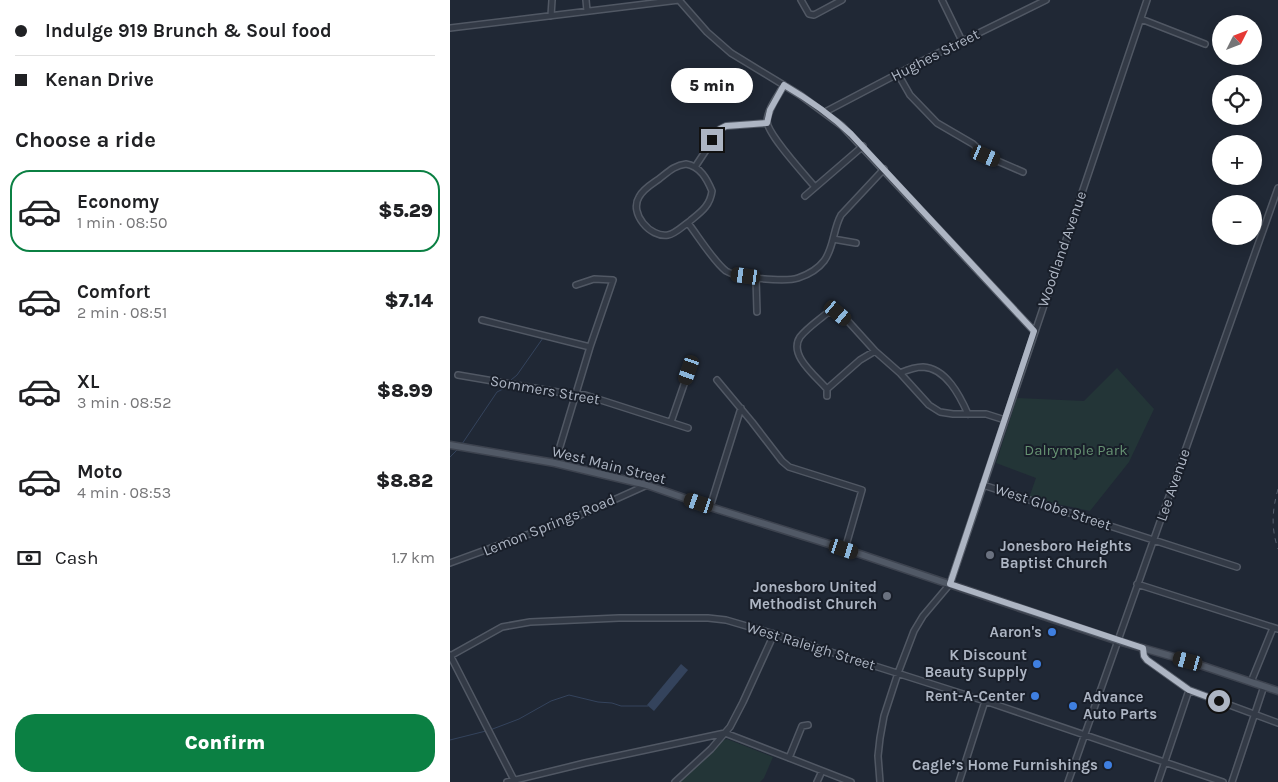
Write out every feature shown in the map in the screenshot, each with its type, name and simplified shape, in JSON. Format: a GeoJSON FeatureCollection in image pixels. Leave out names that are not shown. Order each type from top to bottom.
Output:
{"type":"FeatureCollection","features":[{"type":"Feature","properties":{"kind":"main road","name":"West Main Street"},"geometry":{"type":"LineString","coordinates":[[450,445],[555,463],[646,485],[1118,641],[1278,691]]}},
{"type":"Feature","properties":{"kind":"street"},"geometry":{"type":"LineString","coordinates":[[551,16],[552,0]]}},
{"type":"Feature","properties":{"kind":"street"},"geometry":{"type":"LineString","coordinates":[[586,0],[587,11]]}},
{"type":"Feature","properties":{"kind":"street"},"geometry":{"type":"LineString","coordinates":[[450,28],[679,0],[707,32],[724,47],[740,59],[784,85],[842,126],[863,146],[1034,331]]}},
{"type":"Feature","properties":{"kind":"street"},"geometry":{"type":"LineString","coordinates":[[801,0],[809,14],[814,15],[842,0]]}},
{"type":"Feature","properties":{"kind":"street"},"geometry":{"type":"LineString","coordinates":[[942,0],[962,41]]}},
{"type":"Feature","properties":{"kind":"street","name":"Hughes Street"},"geometry":{"type":"LineString","coordinates":[[824,112],[1046,0]]}},
{"type":"Feature","properties":{"kind":"street","name":"Woodland Avenue"},"geometry":{"type":"LineString","coordinates":[[950,584],[1147,0]]}},
{"type":"Feature","properties":{"kind":"street"},"geometry":{"type":"LineString","coordinates":[[1141,19],[1205,44]]}},
{"type":"Feature","properties":{"kind":"street"},"geometry":{"type":"LineString","coordinates":[[898,74],[910,95],[937,123],[973,144],[986,156],[1023,172]]}},
{"type":"Feature","properties":{"kind":"street"},"geometry":{"type":"LineString","coordinates":[[784,85],[770,110],[767,123],[774,138],[815,187]]}},
{"type":"Feature","properties":{"kind":"street"},"geometry":{"type":"LineString","coordinates":[[695,167],[720,129],[726,126],[767,123]]}},
{"type":"Feature","properties":{"kind":"street"},"geometry":{"type":"LineString","coordinates":[[805,196],[863,146]]}},
{"type":"Feature","properties":{"kind":"street"},"geometry":{"type":"LineString","coordinates":[[686,164],[695,167],[709,183],[712,191],[708,205],[688,223],[669,235],[652,232],[636,211],[636,202],[644,191],[675,167],[686,164]]}},
{"type":"Feature","properties":{"kind":"street"},"geometry":{"type":"LineString","coordinates":[[688,223],[725,270],[735,275],[784,280],[804,276],[824,261],[841,214],[884,169]]}},
{"type":"Feature","properties":{"kind":"street","name":"Lee Avenue"},"geometry":{"type":"LineString","coordinates":[[1068,782],[1278,188]]}},
{"type":"Feature","properties":{"kind":"street"},"geometry":{"type":"LineString","coordinates":[[833,239],[856,243]]}},
{"type":"Feature","properties":{"kind":"street"},"geometry":{"type":"LineString","coordinates":[[756,278],[757,312]]}},
{"type":"Feature","properties":{"kind":"street"},"geometry":{"type":"LineString","coordinates":[[555,463],[590,347],[613,280],[594,279],[576,285]]}},
{"type":"Feature","properties":{"kind":"street"},"geometry":{"type":"LineString","coordinates":[[827,396],[827,389],[798,356],[796,345],[801,336],[827,313],[838,313],[847,320],[875,351],[900,373],[929,405],[940,412],[986,414],[1005,420]]}},
{"type":"Feature","properties":{"kind":"street"},"geometry":{"type":"LineString","coordinates":[[482,320],[590,347]]}},
{"type":"Feature","properties":{"kind":"street"},"geometry":{"type":"LineString","coordinates":[[827,389],[860,360],[875,351]]}},
{"type":"Feature","properties":{"kind":"street"},"geometry":{"type":"LineString","coordinates":[[900,373],[923,367],[940,374],[961,397],[968,414]]}},
{"type":"Feature","properties":{"kind":"street"},"geometry":{"type":"LineString","coordinates":[[671,422],[689,370]]}},
{"type":"Feature","properties":{"kind":"street","name":"Sommers Street"},"geometry":{"type":"LineString","coordinates":[[458,375],[585,395],[688,428]]}},
{"type":"Feature","properties":{"kind":"street"},"geometry":{"type":"LineString","coordinates":[[718,380],[771,449],[789,467],[862,490],[844,549]]}},
{"type":"Feature","properties":{"kind":"street"},"geometry":{"type":"LineString","coordinates":[[710,507],[741,408]]}},
{"type":"Feature","properties":{"kind":"street","name":"Lemon Springs Road"},"geometry":{"type":"LineString","coordinates":[[450,563],[576,517],[646,485]]}},
{"type":"Feature","properties":{"kind":"street","name":"West Globe Street"},"geometry":{"type":"LineString","coordinates":[[983,485],[1237,567]]}},
{"type":"Feature","properties":{"kind":"street"},"geometry":{"type":"LineString","coordinates":[[880,782],[878,756],[880,738],[884,716],[898,673],[914,632],[923,616],[950,584]]}},
{"type":"Feature","properties":{"kind":"street"},"geometry":{"type":"LineString","coordinates":[[1137,584],[1275,628],[1251,682]]}},
{"type":"Feature","properties":{"kind":"street","name":"West Raleigh Street"},"geometry":{"type":"LineString","coordinates":[[450,655],[502,627],[530,622],[619,618],[708,618],[744,625],[898,673],[1223,782]]}},
{"type":"Feature","properties":{"kind":"street"},"geometry":{"type":"LineString","coordinates":[[675,782],[711,749],[725,733],[736,716],[774,634]]}},
{"type":"Feature","properties":{"kind":"street"},"geometry":{"type":"LineString","coordinates":[[1143,648],[1144,656],[1147,660],[1189,690],[1278,722]]}},
{"type":"Feature","properties":{"kind":"street"},"geometry":{"type":"LineString","coordinates":[[450,655],[515,781]]}},
{"type":"Feature","properties":{"kind":"street"},"geometry":{"type":"LineString","coordinates":[[1232,782],[1264,686]]}},
{"type":"Feature","properties":{"kind":"street"},"geometry":{"type":"LineString","coordinates":[[1158,782],[1189,690]]}},
{"type":"Feature","properties":{"kind":"street"},"geometry":{"type":"LineString","coordinates":[[959,782],[985,701]]}},
{"type":"Feature","properties":{"kind":"street"},"geometry":{"type":"LineString","coordinates":[[789,758],[802,726],[808,725]]}},
{"type":"Feature","properties":{"kind":"street"},"geometry":{"type":"LineString","coordinates":[[507,782],[725,733],[851,782]]}},
{"type":"Feature","properties":{"kind":"street"},"geometry":{"type":"LineString","coordinates":[[817,782],[822,771]]}},
{"type":"Feature","properties":{"kind":"green space","name":"Dalrymple Park"},"geometry":{"type":"Polygon","coordinates":[[[1117,368],[1154,409],[1129,462],[1090,511],[1029,498],[1036,478],[996,463],[1017,398],[1084,401],[1117,368]]]}},
{"type":"Feature","properties":{"kind":"green space"},"geometry":{"type":"Polygon","coordinates":[[[727,739],[773,757],[764,778],[760,782],[677,782],[722,741],[727,739]]]}},
{"type":"Feature","properties":{"kind":"water"},"geometry":{"type":"Polygon","coordinates":[[[681,664],[688,670],[654,711],[647,705],[681,664]]]}},
{"type":"Feature","properties":{"kind":"waterway"},"geometry":{"type":"LineString","coordinates":[[511,380],[517,375],[543,338]]}},
{"type":"Feature","properties":{"kind":"waterway"},"geometry":{"type":"LineString","coordinates":[[462,444],[497,392],[505,388]]}},
{"type":"Feature","properties":{"kind":"waterway"},"geometry":{"type":"LineString","coordinates":[[450,457],[458,449]]}},
{"type":"Feature","properties":{"kind":"waterway"},"geometry":{"type":"LineString","coordinates":[[490,730],[519,719],[551,701],[569,695],[621,706],[648,706]]}},
{"type":"Feature","properties":{"kind":"waterway"},"geometry":{"type":"LineString","coordinates":[[450,740],[486,731]]}},
{"type":"Feature","properties":{"kind":"railway"},"geometry":{"type":"LineString","coordinates":[[1278,489],[1273,519],[1278,549]]}},
{"type":"Feature","properties":{"kind":"place","name":"Jonesboro Heights Baptist Church"},"geometry":{"type":"Point","coordinates":[990,555]}},
{"type":"Feature","properties":{"kind":"place","name":"Jonesboro United Methodist Church"},"geometry":{"type":"Point","coordinates":[887,596]}},
{"type":"Feature","properties":{"kind":"place","name":"Aaron's"},"geometry":{"type":"Point","coordinates":[1052,632]}},
{"type":"Feature","properties":{"kind":"place","name":"K Discount Beauty Supply"},"geometry":{"type":"Point","coordinates":[1037,664]}},
{"type":"Feature","properties":{"kind":"place","name":"Rent-A-Center"},"geometry":{"type":"Point","coordinates":[1035,696]}},
{"type":"Feature","properties":{"kind":"place","name":"Advance Auto Parts"},"geometry":{"type":"Point","coordinates":[1073,706]}},
{"type":"Feature","properties":{"kind":"place","name":"Cagle’s Home Furnishings"},"geometry":{"type":"Point","coordinates":[1108,765]}},
{"type":"Feature","properties":{"kind":"route"},"geometry":{"type":"LineString","coordinates":[[712,140],[720,129],[726,126],[767,123],[770,110],[784,85],[833,118],[851,134],[1034,331],[950,584],[1143,648],[1144,656],[1147,660],[1189,690],[1219,701]]}}]}
